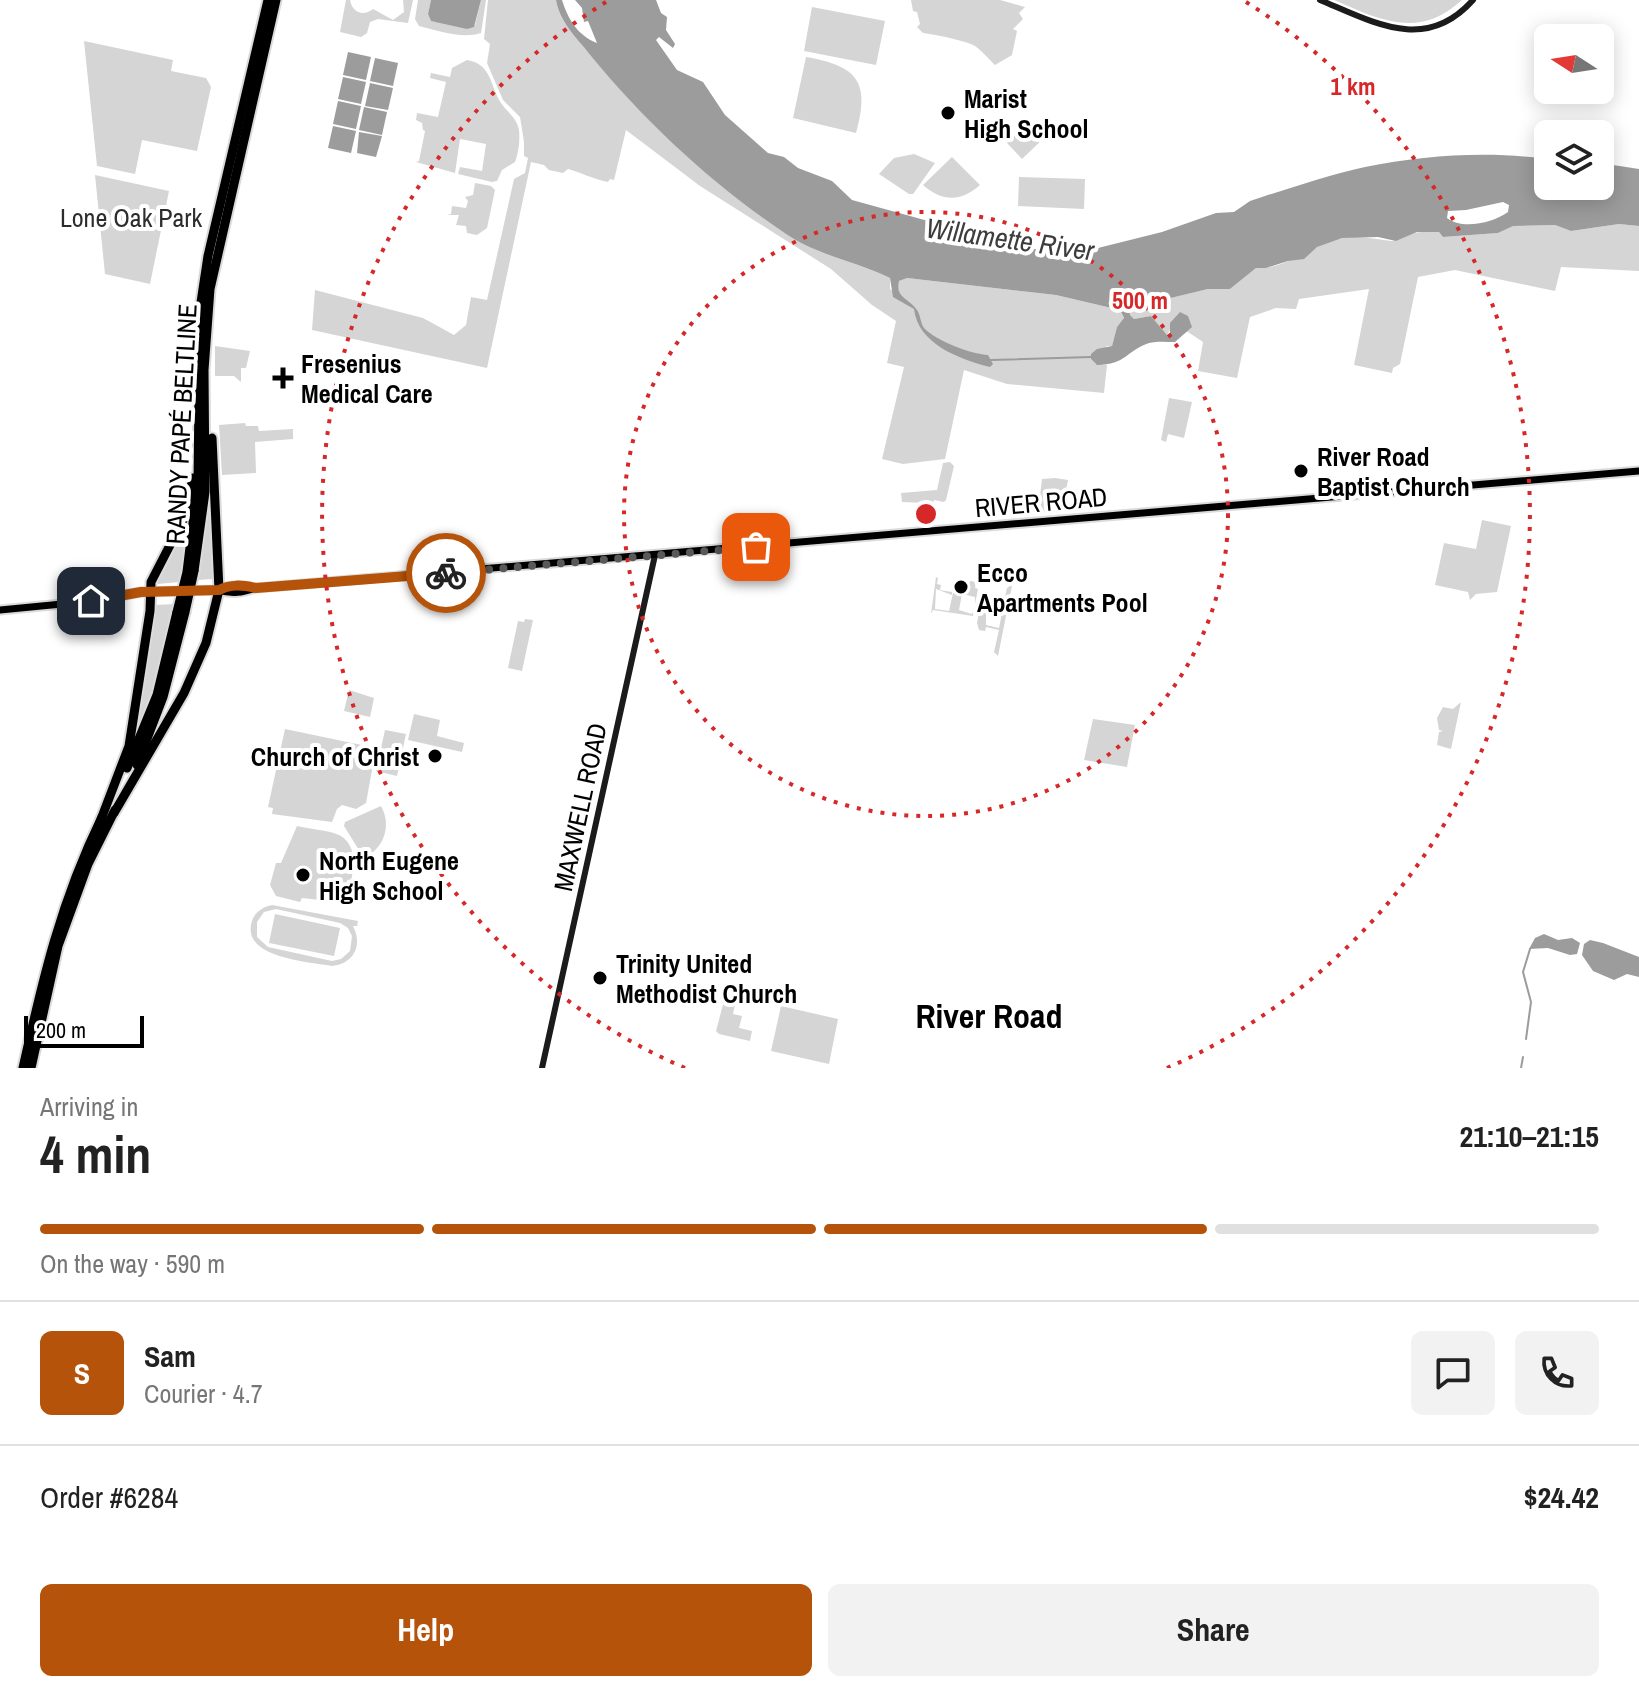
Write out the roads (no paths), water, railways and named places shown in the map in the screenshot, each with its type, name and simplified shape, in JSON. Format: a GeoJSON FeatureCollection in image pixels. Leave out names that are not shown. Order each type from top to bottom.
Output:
{"type":"FeatureCollection","features":[{"type":"Feature","properties":{"kind":"highway","name":"RANDY PAPÉ BELTLINE"},"geometry":{"type":"LineString","coordinates":[[31,1068],[58,946],[88,864],[154,725],[169,677],[205,492],[204,309],[208,256],[268,0]]}},
{"type":"Feature","properties":{"kind":"highway","name":"RANDY PAPÉ BELTLINE"},"geometry":{"type":"LineString","coordinates":[[204,309],[276,0]]}},
{"type":"Feature","properties":{"kind":"highway"},"geometry":{"type":"LineString","coordinates":[[114,813],[184,693],[206,643],[219,590],[204,309]]}},
{"type":"Feature","properties":{"kind":"highway"},"geometry":{"type":"LineString","coordinates":[[100,822],[129,746],[151,582],[184,518],[192,484],[192,362],[204,309]]}},
{"type":"Feature","properties":{"kind":"highway","name":"RANDY PAPÉ BELTLINE"},"geometry":{"type":"LineString","coordinates":[[23,1068],[56,931],[80,862],[134,754],[157,695],[181,612]]}},
{"type":"Feature","properties":{"kind":"main road"},"geometry":{"type":"LineString","coordinates":[[1320,0],[1384,25],[1412,31],[1446,23],[1473,0]]}},
{"type":"Feature","properties":{"kind":"main road","name":"RIVER ROAD"},"geometry":{"type":"LineString","coordinates":[[0,610],[91,601],[141,592],[219,590],[242,593],[256,588],[1639,471]]}},
{"type":"Feature","properties":{"kind":"main road","name":"MAXWELL ROAD"},"geometry":{"type":"LineString","coordinates":[[542,1068],[655,555]]}},
{"type":"Feature","properties":{"kind":"waterway"},"geometry":{"type":"LineString","coordinates":[[991,360],[1091,357]]}},
{"type":"Feature","properties":{"kind":"waterway"},"geometry":{"type":"LineString","coordinates":[[1526,1039],[1531,1002],[1523,972],[1530,949]]}},
{"type":"Feature","properties":{"kind":"waterway"},"geometry":{"type":"LineString","coordinates":[[1521,1068],[1523,1057]]}},
{"type":"Feature","properties":{"kind":"place","name":"Marist High School"},"geometry":{"type":"Point","coordinates":[948,113]}},
{"type":"Feature","properties":{"kind":"place","name":"Fresenius Medical Care"},"geometry":{"type":"Point","coordinates":[283,378]}},
{"type":"Feature","properties":{"kind":"place","name":"River Road Baptist Church"},"geometry":{"type":"Point","coordinates":[1301,471]}},
{"type":"Feature","properties":{"kind":"place","name":"Ecco Apartments Pool"},"geometry":{"type":"Point","coordinates":[961,587]}},
{"type":"Feature","properties":{"kind":"place","name":"Church of Christ"},"geometry":{"type":"Point","coordinates":[435,756]}},
{"type":"Feature","properties":{"kind":"place","name":"North Eugene High School"},"geometry":{"type":"Point","coordinates":[303,875]}},
{"type":"Feature","properties":{"kind":"place","name":"Trinity United Methodist Church"},"geometry":{"type":"Point","coordinates":[600,978]}},
{"type":"Feature","properties":{"kind":"district","name":"River Road"},"geometry":{"type":"Point","coordinates":[989,1016]}},
{"type":"Feature","properties":{"kind":"park label","name":"Lone Oak Park"},"geometry":{"type":"Point","coordinates":[131,217]}},
{"type":"Feature","properties":{"kind":"water label","name":"Willamette River"},"geometry":{"type":"Point","coordinates":[1010,239]}}]}
